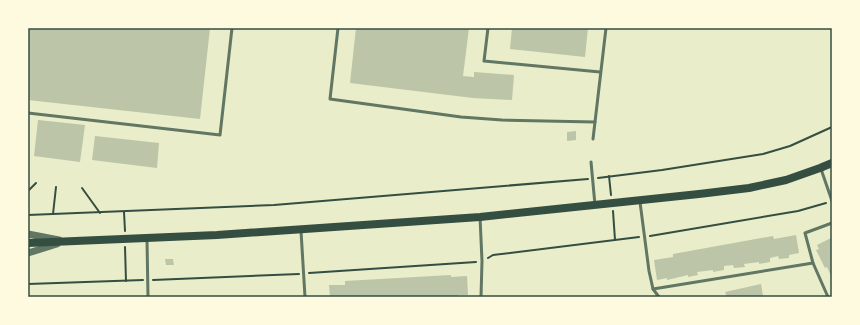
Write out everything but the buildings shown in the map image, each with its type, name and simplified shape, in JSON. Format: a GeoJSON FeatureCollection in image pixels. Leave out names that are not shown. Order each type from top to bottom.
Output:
{"type":"FeatureCollection","features":[{"type":"Feature","properties":{"kind":"main road"},"geometry":{"type":"LineString","coordinates":[[28,243],[301,230],[480,217],[749,188],[786,180],[832,163]]}},
{"type":"Feature","properties":{"kind":"street"},"geometry":{"type":"LineString","coordinates":[[28,234],[65,241]]}},
{"type":"Feature","properties":{"kind":"street"},"geometry":{"type":"LineString","coordinates":[[28,253],[65,241]]}},
{"type":"Feature","properties":{"kind":"lane"},"geometry":{"type":"LineString","coordinates":[[28,113],[220,135],[232,28]]}},
{"type":"Feature","properties":{"kind":"lane"},"geometry":{"type":"LineString","coordinates":[[338,28],[330,99],[461,117],[502,120],[595,122]]}},
{"type":"Feature","properties":{"kind":"lane"},"geometry":{"type":"LineString","coordinates":[[488,28],[484,61],[600,72]]}},
{"type":"Feature","properties":{"kind":"lane"},"geometry":{"type":"LineString","coordinates":[[593,139],[606,28]]}},
{"type":"Feature","properties":{"kind":"lane"},"geometry":{"type":"LineString","coordinates":[[591,162],[595,204]]}},
{"type":"Feature","properties":{"kind":"lane"},"geometry":{"type":"LineString","coordinates":[[820,168],[832,201]]}},
{"type":"Feature","properties":{"kind":"lane"},"geometry":{"type":"LineString","coordinates":[[640,200],[649,271],[654,289],[659,297]]}},
{"type":"Feature","properties":{"kind":"lane"},"geometry":{"type":"LineString","coordinates":[[480,217],[482,261],[481,297]]}},
{"type":"Feature","properties":{"kind":"lane"},"geometry":{"type":"LineString","coordinates":[[828,297],[813,263],[805,233],[832,223]]}},
{"type":"Feature","properties":{"kind":"lane"},"geometry":{"type":"LineString","coordinates":[[301,230],[304,297]]}},
{"type":"Feature","properties":{"kind":"lane"},"geometry":{"type":"LineString","coordinates":[[147,238],[148,297]]}},
{"type":"Feature","properties":{"kind":"lane"},"geometry":{"type":"LineString","coordinates":[[654,289],[813,263]]}},
{"type":"Feature","properties":{"kind":"path"},"geometry":{"type":"LineString","coordinates":[[28,215],[281,204],[593,178],[662,170],[762,154],[790,146],[832,127]]}},
{"type":"Feature","properties":{"kind":"path"},"geometry":{"type":"LineString","coordinates":[[28,191],[36,183]]}},
{"type":"Feature","properties":{"kind":"path"},"geometry":{"type":"LineString","coordinates":[[53,214],[56,187]]}},
{"type":"Feature","properties":{"kind":"path"},"geometry":{"type":"LineString","coordinates":[[82,188],[100,213]]}},
{"type":"Feature","properties":{"kind":"path"},"geometry":{"type":"LineString","coordinates":[[28,284],[303,273],[482,261],[493,255],[644,236],[798,212],[832,201]]}}]}
